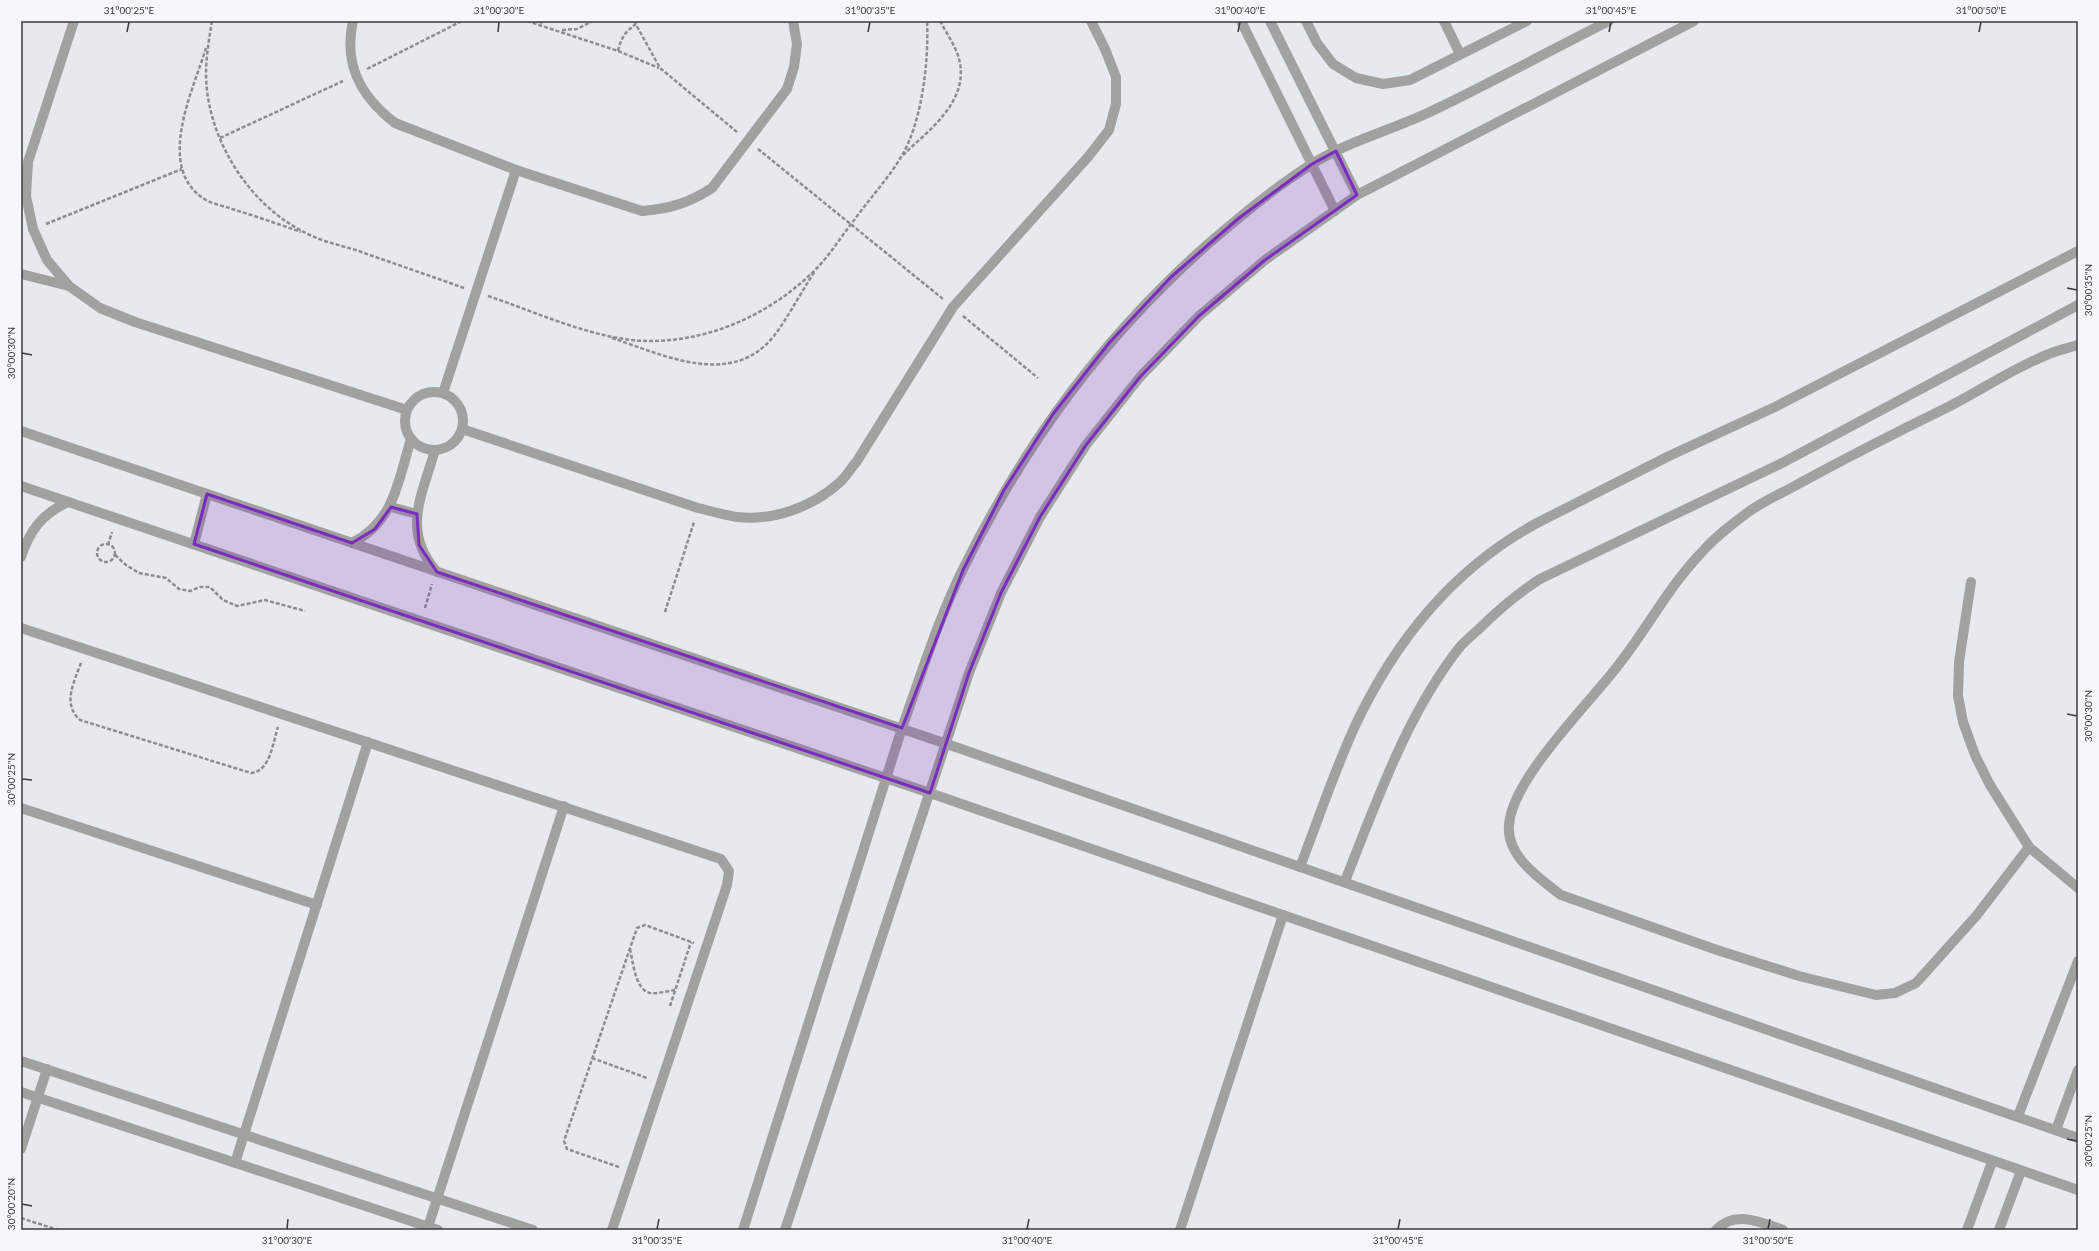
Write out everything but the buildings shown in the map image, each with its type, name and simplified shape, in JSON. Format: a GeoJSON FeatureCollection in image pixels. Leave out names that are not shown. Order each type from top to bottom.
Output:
{"type":"FeatureCollection","features":[{"type":"Feature","properties":{"kind":"street"},"geometry":{"type":"LineString","coordinates":[[21,182],[74,21]]}},
{"type":"Feature","properties":{"kind":"street"},"geometry":{"type":"LineString","coordinates":[[353,21],[350,34],[350,55],[355,76],[365,94],[378,110],[395,123],[516,170],[642,211],[661,210],[684,203],[712,188],[786,89],[794,67],[796,44],[793,21]]}},
{"type":"Feature","properties":{"kind":"street"},"geometry":{"type":"LineString","coordinates":[[462,429],[698,508],[737,517],[765,517],[793,511],[818,499],[840,482],[857,461],[953,307],[1088,157],[1109,130],[1116,104],[1116,77],[1105,49],[1091,21]]}},
{"type":"Feature","properties":{"kind":"street"},"geometry":{"type":"LineString","coordinates":[[1241,21],[1335,211]]}},
{"type":"Feature","properties":{"kind":"street"},"geometry":{"type":"LineString","coordinates":[[1270,21],[1357,195]]}},
{"type":"Feature","properties":{"kind":"street"},"geometry":{"type":"LineString","coordinates":[[1306,21],[1317,42],[1333,64],[1356,78],[1383,84],[1410,80],[1527,21]]}},
{"type":"Feature","properties":{"kind":"street"},"geometry":{"type":"LineString","coordinates":[[1444,21],[1460,54]]}},
{"type":"Feature","properties":{"kind":"street"},"geometry":{"type":"LineString","coordinates":[[743,1230],[902,728],[928,653],[962,570],[1004,490],[1053,414],[1109,343],[1171,277],[1238,218],[1312,164],[1336,151],[1435,110],[1609,21]]}},
{"type":"Feature","properties":{"kind":"street"},"geometry":{"type":"LineString","coordinates":[[785,1230],[970,673],[1001,593],[1040,517],[1086,445],[1140,378],[1199,316],[1265,260],[1357,195],[1694,21]]}},
{"type":"Feature","properties":{"kind":"street"},"geometry":{"type":"LineString","coordinates":[[28,162],[26,196],[33,229],[47,260],[69,286],[100,308],[135,322],[407,410]]}},
{"type":"Feature","properties":{"kind":"street"},"geometry":{"type":"LineString","coordinates":[[443,393],[516,170]]}},
{"type":"Feature","properties":{"kind":"street"},"geometry":{"type":"LineString","coordinates":[[1300,867],[1355,727],[1371,695],[1408,637],[1430,608],[1476,562],[1537,523],[1669,456],[1775,407],[2078,251]]}},
{"type":"Feature","properties":{"kind":"street"},"geometry":{"type":"LineString","coordinates":[[21,274],[69,286]]}},
{"type":"Feature","properties":{"kind":"street"},"geometry":{"type":"LineString","coordinates":[[1345,881],[1402,742],[1419,709],[1460,647],[1504,603],[1540,579],[1780,464],[2078,305]]}},
{"type":"Feature","properties":{"kind":"street"},"geometry":{"type":"LineString","coordinates":[[2029,847],[1977,915],[1916,983],[1895,993],[1876,995],[1813,980],[1754,962],[1561,895],[1540,879],[1522,860],[1512,843],[1508,827],[1511,811],[1518,795],[1553,744],[1621,663],[1675,584],[1701,552],[1724,531],[1750,510],[1860,450],[1947,407],[2049,353],[2078,345]]}},
{"type":"Feature","properties":{"kind":"street"},"geometry":{"type":"LineString","coordinates":[[426,393],[443,393],[453,399],[460,408],[463,418],[462,429],[452,444],[444,448],[434,450],[422,447],[411,439],[405,425],[407,410],[411,403],[426,393]]}},
{"type":"Feature","properties":{"kind":"street"},"geometry":{"type":"LineString","coordinates":[[21,432],[902,728],[1300,867],[1345,881],[2078,1138]]}},
{"type":"Feature","properties":{"kind":"street"},"geometry":{"type":"LineString","coordinates":[[352,543],[375,529],[391,506],[411,439]]}},
{"type":"Feature","properties":{"kind":"street"},"geometry":{"type":"LineString","coordinates":[[434,450],[416,514],[416,530],[419,545],[426,560],[436,572]]}},
{"type":"Feature","properties":{"kind":"street"},"geometry":{"type":"LineString","coordinates":[[21,486],[930,792],[1992,1162],[2078,1190]]}},
{"type":"Feature","properties":{"kind":"street"},"geometry":{"type":"LineString","coordinates":[[194,544],[207,494]]}},
{"type":"Feature","properties":{"kind":"street"},"geometry":{"type":"LineString","coordinates":[[21,557],[24,540],[33,528],[43,517],[55,508],[68,502]]}},
{"type":"Feature","properties":{"kind":"street"},"geometry":{"type":"LineString","coordinates":[[391,506],[416,514]]}},
{"type":"Feature","properties":{"kind":"street"},"geometry":{"type":"LineString","coordinates":[[1971,582],[1959,662],[1958,696],[1963,722],[1975,755],[1990,785],[2029,847],[2078,888]]}},
{"type":"Feature","properties":{"kind":"street"},"geometry":{"type":"LineString","coordinates":[[21,628],[721,859],[729,871],[729,878],[612,1230]]}},
{"type":"Feature","properties":{"kind":"street"},"geometry":{"type":"LineString","coordinates":[[236,1163],[368,742]]}},
{"type":"Feature","properties":{"kind":"street"},"geometry":{"type":"LineString","coordinates":[[21,1092],[433,1228],[438,1198],[564,806]]}},
{"type":"Feature","properties":{"kind":"street"},"geometry":{"type":"LineString","coordinates":[[21,808],[317,905]]}},
{"type":"Feature","properties":{"kind":"street"},"geometry":{"type":"LineString","coordinates":[[1180,1230],[1282,915]]}},
{"type":"Feature","properties":{"kind":"street"},"geometry":{"type":"LineString","coordinates":[[2018,1116],[2074,980],[2078,961]]}},
{"type":"Feature","properties":{"kind":"street"},"geometry":{"type":"LineString","coordinates":[[21,1061],[533,1230]]}},
{"type":"Feature","properties":{"kind":"street"},"geometry":{"type":"LineString","coordinates":[[21,1149],[47,1070]]}},
{"type":"Feature","properties":{"kind":"street"},"geometry":{"type":"LineString","coordinates":[[2056,1130],[2078,1070]]}},
{"type":"Feature","properties":{"kind":"street"},"geometry":{"type":"LineString","coordinates":[[1967,1230],[1992,1162]]}},
{"type":"Feature","properties":{"kind":"street"},"geometry":{"type":"LineString","coordinates":[[1999,1230],[2021,1171]]}},
{"type":"Feature","properties":{"kind":"street"},"geometry":{"type":"LineString","coordinates":[[1716,1230],[1730,1220],[1742,1218],[1783,1230]]}},
{"type":"Feature","properties":{"kind":"path"},"geometry":{"type":"LineString","coordinates":[[212,21],[208,44],[206,76],[210,108],[220,138],[235,167],[254,193],[278,215],[304,233]]}},
{"type":"Feature","properties":{"kind":"path"},"geometry":{"type":"LineString","coordinates":[[220,138],[355,76],[462,21]]}},
{"type":"Feature","properties":{"kind":"path"},"geometry":{"type":"LineString","coordinates":[[527,21],[618,51],[660,68],[748,141],[851,223]]}},
{"type":"Feature","properties":{"kind":"path"},"geometry":{"type":"LineString","coordinates":[[538,21],[555,29],[577,29],[593,21]]}},
{"type":"Feature","properties":{"kind":"path"},"geometry":{"type":"LineString","coordinates":[[902,157],[914,125],[923,91],[927,57],[927,21]]}},
{"type":"Feature","properties":{"kind":"path"},"geometry":{"type":"LineString","coordinates":[[208,44],[181,130],[178,150],[182,169],[191,186],[206,200],[608,337],[687,362],[711,366],[734,363],[756,352],[773,336],[817,268],[902,157],[951,107],[960,85],[960,62],[940,21]]}},
{"type":"Feature","properties":{"kind":"path"},"geometry":{"type":"LineString","coordinates":[[618,51],[621,40],[635,23],[660,68]]}},
{"type":"Feature","properties":{"kind":"path"},"geometry":{"type":"LineString","coordinates":[[33,229],[182,169]]}},
{"type":"Feature","properties":{"kind":"path"},"geometry":{"type":"LineString","coordinates":[[608,337],[654,341],[699,335],[743,321],[782,299],[817,268]]}},
{"type":"Feature","properties":{"kind":"path"},"geometry":{"type":"LineString","coordinates":[[665,612],[698,508]]}},
{"type":"Feature","properties":{"kind":"path"},"geometry":{"type":"LineString","coordinates":[[115,555],[109,562],[104,562],[100,560],[97,551],[100,547],[108,545],[115,551],[115,555],[126,565],[139,573],[166,578],[179,589],[190,591],[200,586],[210,587],[223,600],[237,606],[265,600],[305,611]]}},
{"type":"Feature","properties":{"kind":"path"},"geometry":{"type":"LineString","coordinates":[[421,620],[436,572]]}},
{"type":"Feature","properties":{"kind":"path"},"geometry":{"type":"LineString","coordinates":[[85,649],[70,702],[75,715],[80,720],[251,773],[261,770],[266,765],[282,713]]}},
{"type":"Feature","properties":{"kind":"path"},"geometry":{"type":"LineString","coordinates":[[631,1171],[567,1149],[564,1144],[592,1058],[637,928],[642,925],[706,947]]}},
{"type":"Feature","properties":{"kind":"path"},"geometry":{"type":"LineString","coordinates":[[630,948],[638,982],[643,990],[649,993],[675,990]]}},
{"type":"Feature","properties":{"kind":"path"},"geometry":{"type":"LineString","coordinates":[[592,1058],[647,1078]]}},
{"type":"Feature","properties":{"kind":"path"},"geometry":{"type":"LineString","coordinates":[[21,1218],[58,1230]]}},
{"type":"Feature","properties":{"kind":"path"},"geometry":{"type":"LineString","coordinates":[[46,1230],[47,1226]]}},
{"type":"Feature","properties":{"kind":"highlighted area"},"geometry":{"type":"Polygon","coordinates":[[[1336,151],[1357,195],[1265,260],[1199,316],[1140,377],[1086,445],[1040,517],[1001,593],[969,673],[930,793],[194,544],[207,494],[352,543],[375,529],[391,507],[417,514],[419,545],[437,572],[902,728],[963,570],[1004,490],[1053,414],[1109,343],[1171,277],[1239,218],[1312,164],[1336,151]]]}}]}
